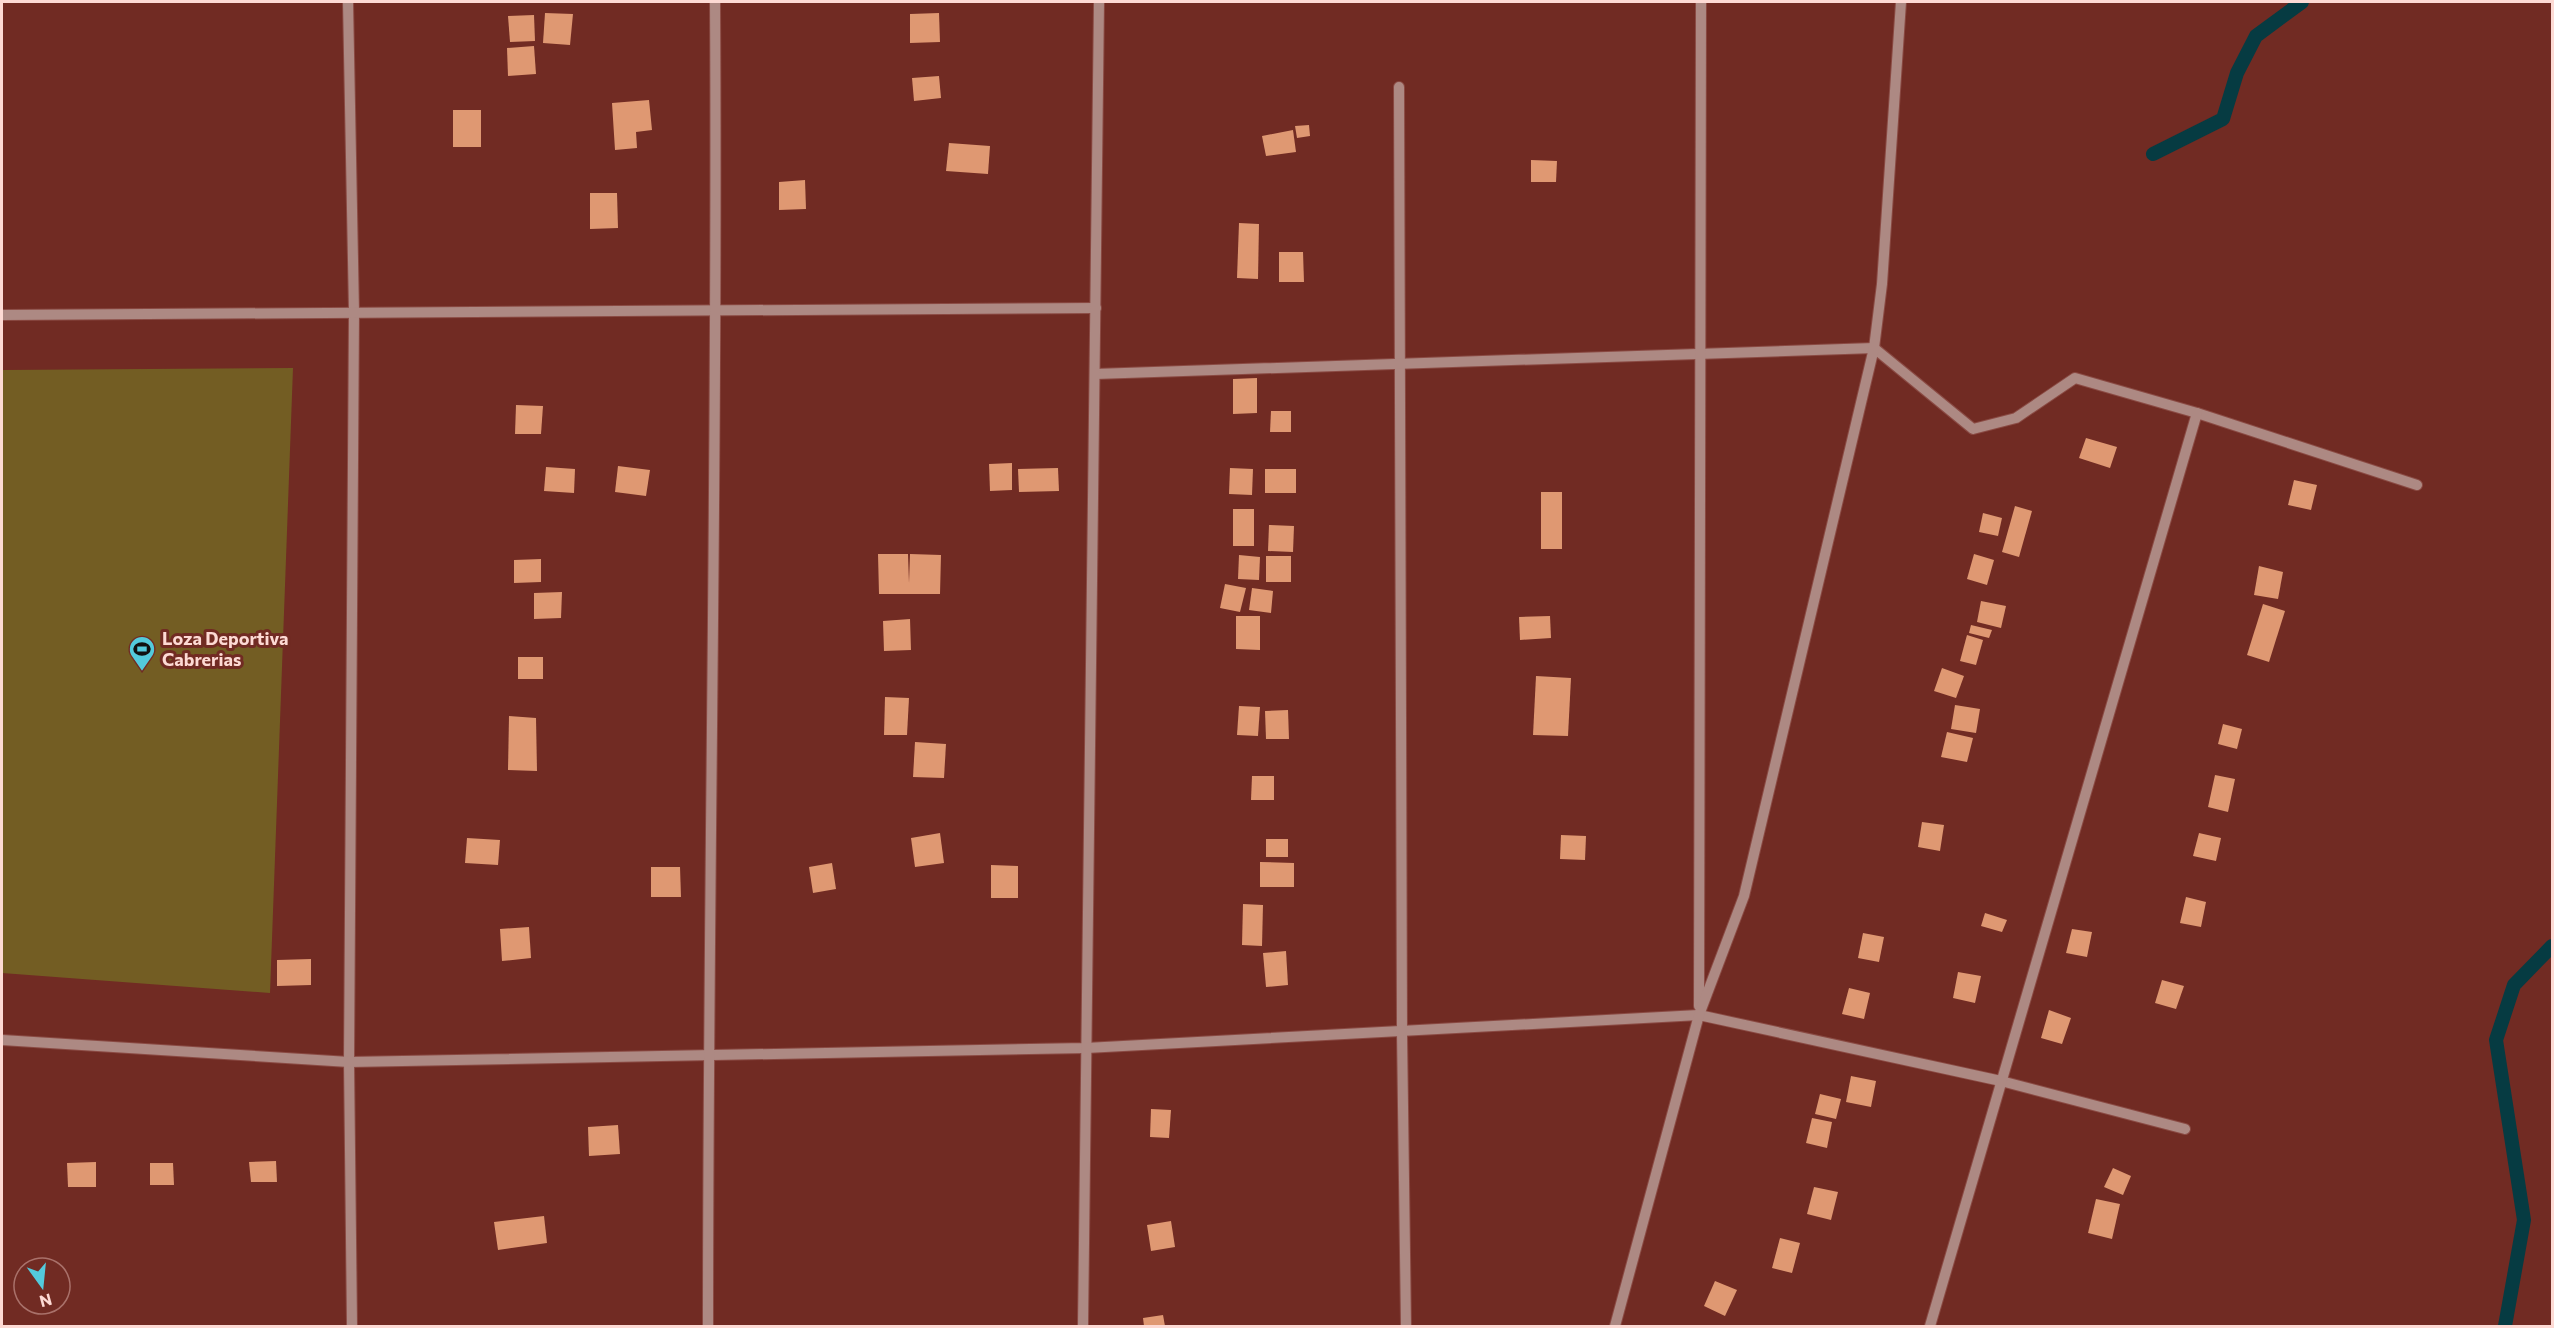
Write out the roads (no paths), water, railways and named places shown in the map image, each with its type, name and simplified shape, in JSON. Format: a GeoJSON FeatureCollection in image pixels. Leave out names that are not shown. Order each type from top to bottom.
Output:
{"type":"FeatureCollection","features":[{"type":"Feature","properties":{"kind":"street"},"geometry":{"type":"LineString","coordinates":[[348,2],[354,312],[348,1062],[352,1326]]}},
{"type":"Feature","properties":{"kind":"street"},"geometry":{"type":"LineString","coordinates":[[708,1326],[708,1056],[717,310],[715,2]]}},
{"type":"Feature","properties":{"kind":"street"},"geometry":{"type":"LineString","coordinates":[[1083,1326],[1099,2]]}},
{"type":"Feature","properties":{"kind":"street"},"geometry":{"type":"LineString","coordinates":[[1700,1015],[1701,2]]}},
{"type":"Feature","properties":{"kind":"street"},"geometry":{"type":"LineString","coordinates":[[1615,1326],[1700,1015],[1744,896],[1874,348],[1882,284],[1901,2]]}},
{"type":"Feature","properties":{"kind":"street"},"geometry":{"type":"LineString","coordinates":[[1399,87],[1402,1033],[1406,1326]]}},
{"type":"Feature","properties":{"kind":"street"},"geometry":{"type":"LineString","coordinates":[[2,315],[1096,308]]}},
{"type":"Feature","properties":{"kind":"street"},"geometry":{"type":"LineString","coordinates":[[1095,374],[1874,348],[1973,429],[2016,417],[2075,378],[2197,413],[2417,485]]}},
{"type":"Feature","properties":{"kind":"street"},"geometry":{"type":"LineString","coordinates":[[1930,1326],[2197,413]]}},
{"type":"Feature","properties":{"kind":"street"},"geometry":{"type":"LineString","coordinates":[[2,1040],[348,1062],[1086,1048],[1402,1033],[1700,1015],[2001,1081],[2185,1130]]}},
{"type":"Feature","properties":{"kind":"waterway"},"geometry":{"type":"LineString","coordinates":[[2153,154],[2223,119],[2237,73],[2256,36],[2302,2]]}},
{"type":"Feature","properties":{"kind":"waterway"},"geometry":{"type":"LineString","coordinates":[[2505,1326],[2524,1220],[2496,1040],[2514,985],[2552,946]]}},
{"type":"Feature","properties":{"kind":"place","name":"Loza Deportiva Cabrerias"},"geometry":{"type":"Point","coordinates":[142,672]}}]}
